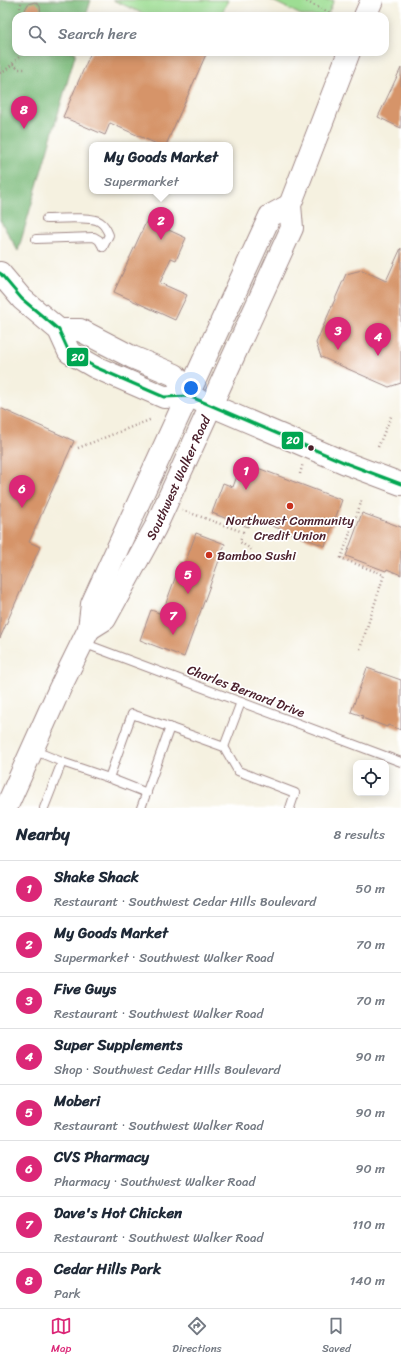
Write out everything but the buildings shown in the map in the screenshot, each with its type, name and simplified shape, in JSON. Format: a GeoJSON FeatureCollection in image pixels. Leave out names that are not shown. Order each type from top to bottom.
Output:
{"type":"FeatureCollection","features":[{"type":"Feature","properties":{"kind":"main road"},"geometry":{"type":"LineString","coordinates":[[367,12],[372,0]]}},
{"type":"Feature","properties":{"kind":"main road","name":"Southwest Walker Road"},"geometry":{"type":"LineString","coordinates":[[85,636],[105,620],[155,528],[212,405],[292,228],[290,205],[347,56]]}},
{"type":"Feature","properties":{"kind":"main road","name":"Southwest Walker Road"},"geometry":{"type":"LineString","coordinates":[[6,808],[85,636],[92,604],[189,396],[270,216],[290,205]]}},
{"type":"Feature","properties":{"kind":"main road"},"geometry":{"type":"LineString","coordinates":[[0,273],[22,299],[59,330],[80,330],[132,357],[175,375],[189,396],[348,464],[401,484]]}},
{"type":"Feature","properties":{"kind":"lane"},"geometry":{"type":"LineString","coordinates":[[36,239],[94,237],[100,240],[103,247],[109,235],[106,227],[100,221],[91,219],[46,219]]}},
{"type":"Feature","properties":{"kind":"lane","name":"Charles Bernard Drive"},"geometry":{"type":"LineString","coordinates":[[85,636],[241,702],[401,762]]}},
{"type":"Feature","properties":{"kind":"lane"},"geometry":{"type":"LineString","coordinates":[[224,747],[241,702]]}},
{"type":"Feature","properties":{"kind":"lane"},"geometry":{"type":"LineString","coordinates":[[109,778],[132,714],[224,747],[238,771],[295,793],[290,808]]}},
{"type":"Feature","properties":{"kind":"lane"},"geometry":{"type":"LineString","coordinates":[[141,808],[170,727]]}},
{"type":"Feature","properties":{"kind":"lane"},"geometry":{"type":"LineString","coordinates":[[33,750],[147,793]]}},
{"type":"Feature","properties":{"kind":"lane"},"geometry":{"type":"LineString","coordinates":[[44,808],[62,762]]}},
{"type":"Feature","properties":{"kind":"path"},"geometry":{"type":"LineString","coordinates":[[21,12],[22,0]]}},
{"type":"Feature","properties":{"kind":"path"},"geometry":{"type":"LineString","coordinates":[[303,0],[328,12]]}},
{"type":"Feature","properties":{"kind":"path"},"geometry":{"type":"LineString","coordinates":[[0,73],[4,72],[20,56]]}},
{"type":"Feature","properties":{"kind":"path"},"geometry":{"type":"LineString","coordinates":[[13,64],[19,69],[27,69]]}},
{"type":"Feature","properties":{"kind":"path"},"geometry":{"type":"LineString","coordinates":[[378,447],[392,414]]}},
{"type":"Feature","properties":{"kind":"path"},"geometry":{"type":"LineString","coordinates":[[78,448],[152,419]]}},
{"type":"Feature","properties":{"kind":"path"},"geometry":{"type":"LineString","coordinates":[[360,650],[384,576],[341,558],[362,500]]}},
{"type":"Feature","properties":{"kind":"path"},"geometry":{"type":"LineString","coordinates":[[179,509],[243,532],[240,542],[254,552]]}},
{"type":"Feature","properties":{"kind":"green space"},"geometry":{"type":"Polygon","coordinates":[[[0,0],[91,0],[87,12],[12,12],[12,56],[75,56],[18,251],[0,220],[0,0]]]}},
{"type":"Feature","properties":{"kind":"green space"},"geometry":{"type":"Polygon","coordinates":[[[113,0],[228,0],[223,12],[139,12],[113,0]]]}},
{"type":"Feature","properties":{"kind":"green space"},"geometry":{"type":"Polygon","coordinates":[[[271,0],[334,0],[329,12],[295,12],[271,0]]]}},
{"type":"Feature","properties":{"kind":"transit line","name":"20"},"geometry":{"type":"LineString","coordinates":[[0,273],[22,299],[59,330],[69,352],[95,367],[164,397],[189,396],[348,464],[401,484]]}},
{"type":"Feature","properties":{"kind":"place","name":"Cedar Hills Park"},"geometry":{"type":"Point","coordinates":[24,129]}},
{"type":"Feature","properties":{"kind":"place","name":"My Goods Market"},"geometry":{"type":"Point","coordinates":[161,240]}},
{"type":"Feature","properties":{"kind":"place","name":"Five Guys"},"geometry":{"type":"Point","coordinates":[338,350]}},
{"type":"Feature","properties":{"kind":"place","name":"Super Supplements"},"geometry":{"type":"Point","coordinates":[378,356]}},
{"type":"Feature","properties":{"kind":"place","name":"Shake Shack"},"geometry":{"type":"Point","coordinates":[246,490]}},
{"type":"Feature","properties":{"kind":"place","name":"Northwest Community Credit Union"},"geometry":{"type":"Point","coordinates":[290,506]}},
{"type":"Feature","properties":{"kind":"place","name":"CVS Pharmacy"},"geometry":{"type":"Point","coordinates":[22,508]}},
{"type":"Feature","properties":{"kind":"place","name":"Bamboo Sushi"},"geometry":{"type":"Point","coordinates":[209,555]}},
{"type":"Feature","properties":{"kind":"place","name":"Moberi"},"geometry":{"type":"Point","coordinates":[188,594]}},
{"type":"Feature","properties":{"kind":"place","name":"Dave's Hot Chicken"},"geometry":{"type":"Point","coordinates":[173,635]}}]}
